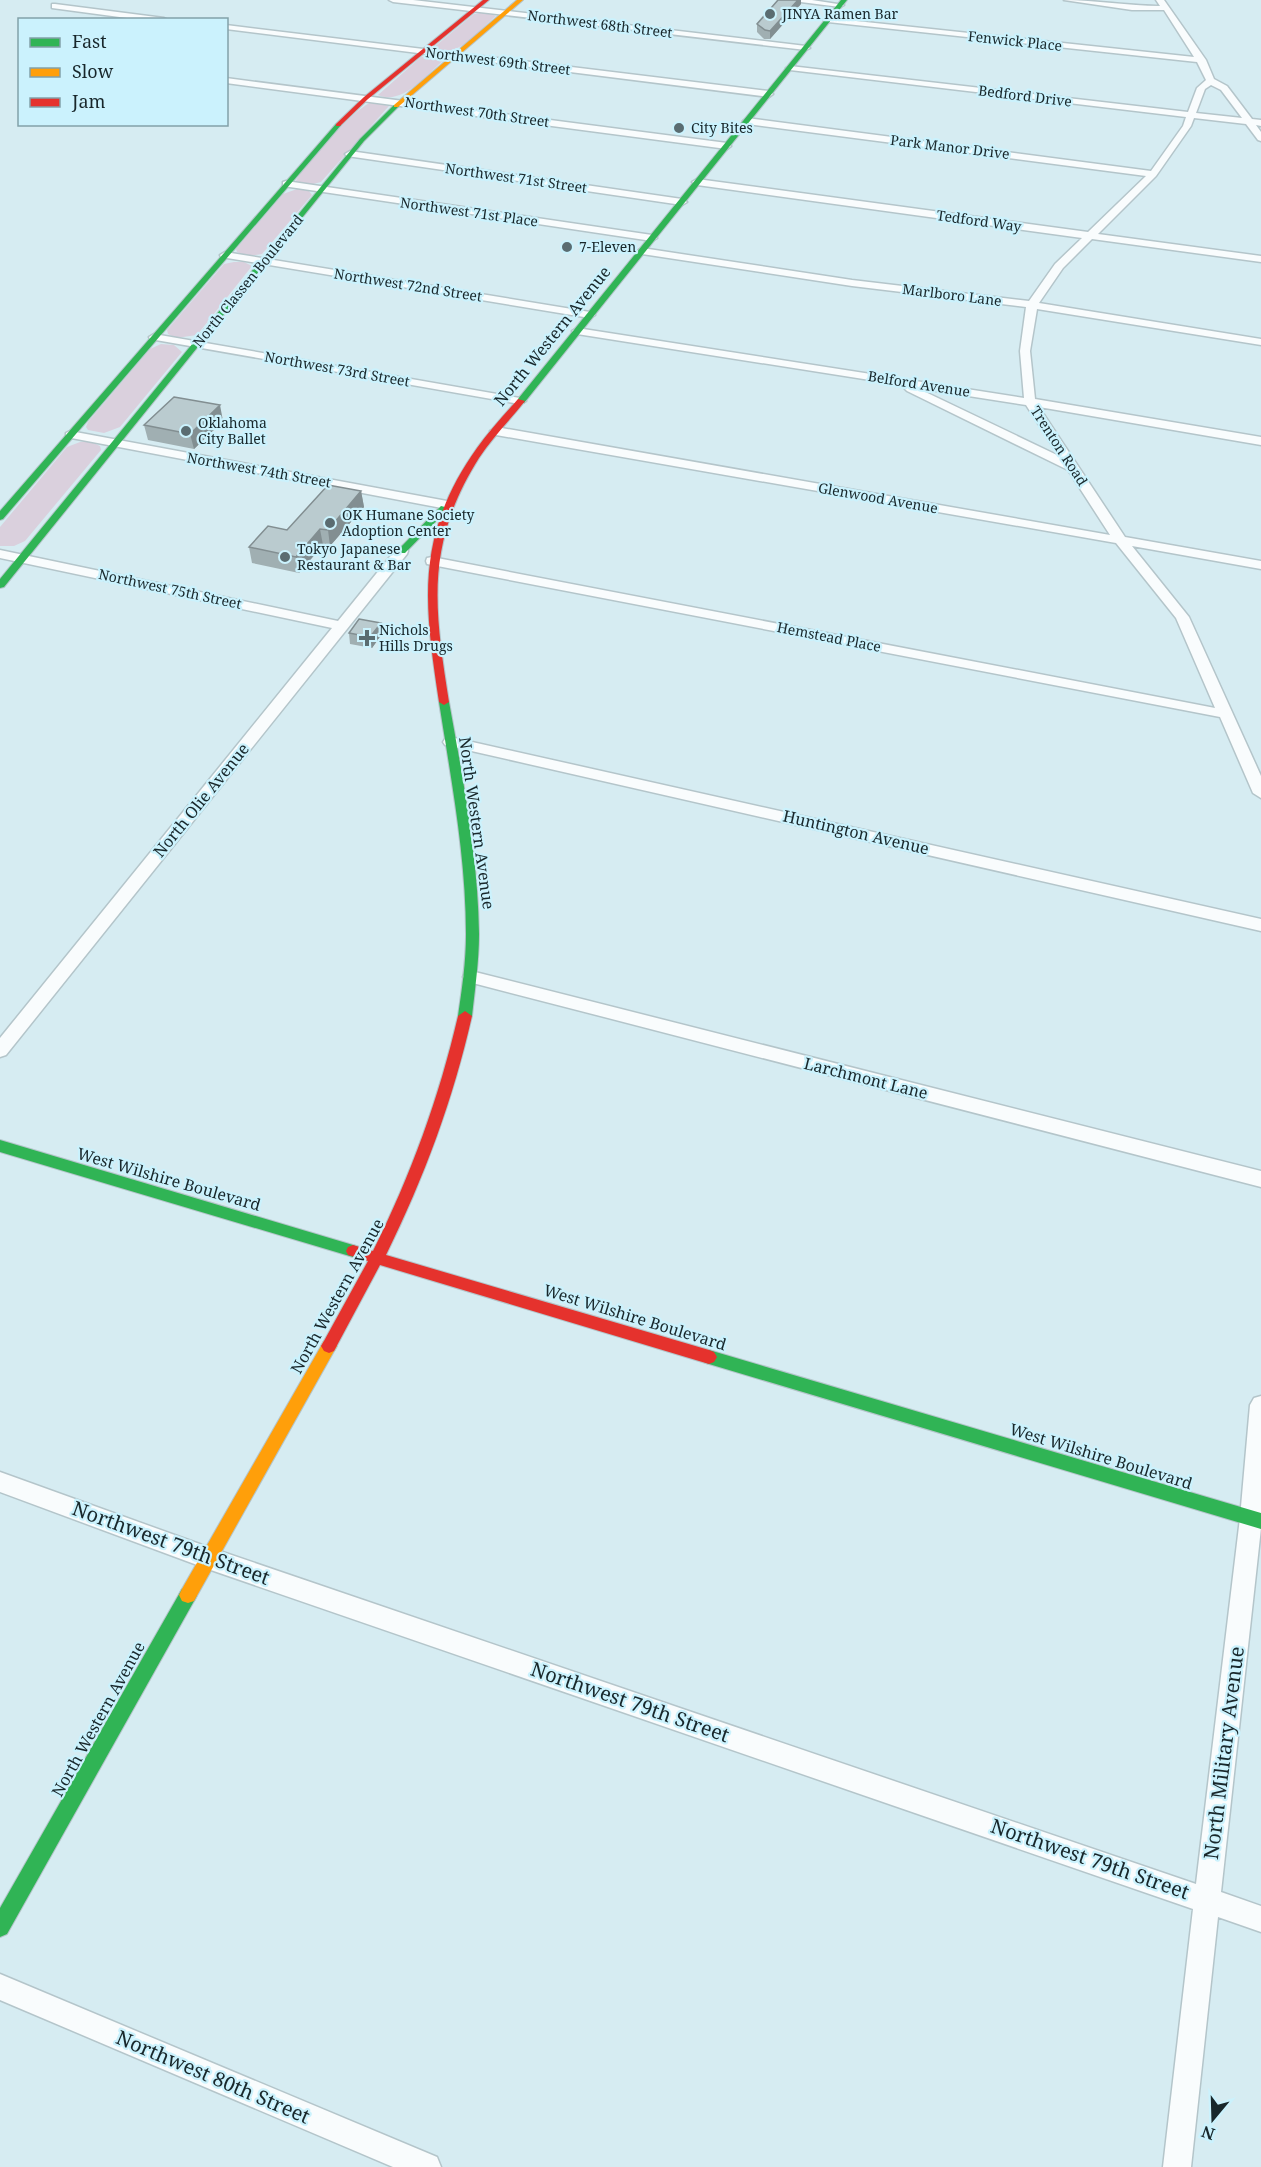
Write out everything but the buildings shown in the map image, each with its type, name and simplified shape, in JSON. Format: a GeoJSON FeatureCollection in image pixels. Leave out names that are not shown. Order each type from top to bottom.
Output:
{"type":"FeatureCollection","features":[{"type":"Feature","properties":{"kind":"street","name":"Northwest 68th Street"},"geometry":{"type":"LineString","coordinates":[[393,0],[806,48]]}},
{"type":"Feature","properties":{"kind":"street","name":"North Classen Boulevard"},"geometry":{"type":"LineString","coordinates":[[0,517],[327,136],[366,98],[486,0]]}},
{"type":"Feature","properties":{"kind":"street","name":"North Classen Boulevard"},"geometry":{"type":"LineString","coordinates":[[0,585],[350,154],[400,102],[520,0]]}},
{"type":"Feature","properties":{"kind":"street"},"geometry":{"type":"LineString","coordinates":[[789,0],[842,3]]}},
{"type":"Feature","properties":{"kind":"street"},"geometry":{"type":"LineString","coordinates":[[1068,0],[1118,5],[1162,4],[1202,60],[1211,81],[1224,87],[1261,138]]}},
{"type":"Feature","properties":{"kind":"street","name":"North Western Avenue"},"geometry":{"type":"LineString","coordinates":[[0,1927],[379,1257],[420,1172],[437,1127],[454,1070],[471,977],[474,909],[430,613],[433,557],[447,505],[466,471],[496,431],[842,3]]}},
{"type":"Feature","properties":{"kind":"street"},"geometry":{"type":"LineString","coordinates":[[108,18],[129,4]]}},
{"type":"Feature","properties":{"kind":"street"},"geometry":{"type":"LineString","coordinates":[[55,6],[148,18]]}},
{"type":"Feature","properties":{"kind":"street","name":"Fenwick Place"},"geometry":{"type":"LineString","coordinates":[[828,20],[1202,60]]}},
{"type":"Feature","properties":{"kind":"street","name":"Northwest 69th Street"},"geometry":{"type":"LineString","coordinates":[[228,27],[769,94]]}},
{"type":"Feature","properties":{"kind":"street","name":"Bedford Drive"},"geometry":{"type":"LineString","coordinates":[[790,68],[1261,123]]}},
{"type":"Feature","properties":{"kind":"street","name":"Northwest 70th Street"},"geometry":{"type":"LineString","coordinates":[[228,80],[727,146]]}},
{"type":"Feature","properties":{"kind":"street","name":"Trenton Road"},"geometry":{"type":"LineString","coordinates":[[1211,81],[1201,88],[1192,115],[1175,145],[1153,174],[1059,266],[1032,305],[1025,351],[1030,402],[1120,540],[1182,617],[1261,793]]}},
{"type":"Feature","properties":{"kind":"street","name":"Park Manor Drive"},"geometry":{"type":"LineString","coordinates":[[747,121],[1153,174]]}},
{"type":"Feature","properties":{"kind":"street","name":"Northwest 71st Street"},"geometry":{"type":"LineString","coordinates":[[350,154],[682,202]]}},
{"type":"Feature","properties":{"kind":"street","name":"Tedford Way"},"geometry":{"type":"LineString","coordinates":[[697,182],[1261,259]]}},
{"type":"Feature","properties":{"kind":"street","name":"Northwest 71st Place"},"geometry":{"type":"LineString","coordinates":[[286,184],[652,238]]}},
{"type":"Feature","properties":{"kind":"street","name":"Marlboro Lane"},"geometry":{"type":"LineString","coordinates":[[642,251],[852,283],[1032,305],[1261,342]]}},
{"type":"Feature","properties":{"kind":"street","name":"Northwest 72nd Street"},"geometry":{"type":"LineString","coordinates":[[225,255],[590,315]]}},
{"type":"Feature","properties":{"kind":"street","name":"Belford Avenue"},"geometry":{"type":"LineString","coordinates":[[577,331],[1030,402],[1261,441]]}},
{"type":"Feature","properties":{"kind":"street","name":"Northwest 73rd Street"},"geometry":{"type":"LineString","coordinates":[[154,337],[520,401]]}},
{"type":"Feature","properties":{"kind":"street"},"geometry":{"type":"LineString","coordinates":[[891,380],[1074,468]]}},
{"type":"Feature","properties":{"kind":"street","name":"Glenwood Avenue"},"geometry":{"type":"LineString","coordinates":[[496,431],[1261,565]]}},
{"type":"Feature","properties":{"kind":"street","name":"Northwest 74th Street"},"geometry":{"type":"LineString","coordinates":[[70,435],[447,505]]}},
{"type":"Feature","properties":{"kind":"street"},"geometry":{"type":"LineString","coordinates":[[402,551],[447,505]]}},
{"type":"Feature","properties":{"kind":"street"},"geometry":{"type":"LineString","coordinates":[[402,551],[433,557]]}},
{"type":"Feature","properties":{"kind":"street","name":"North Olie Avenue"},"geometry":{"type":"LineString","coordinates":[[0,1050],[402,551]]}},
{"type":"Feature","properties":{"kind":"street","name":"Northwest 75th Street"},"geometry":{"type":"LineString","coordinates":[[0,554],[340,626]]}},
{"type":"Feature","properties":{"kind":"street","name":"Hemstead Place"},"geometry":{"type":"LineString","coordinates":[[433,557],[1226,714]]}},
{"type":"Feature","properties":{"kind":"street","name":"Huntington Avenue"},"geometry":{"type":"LineString","coordinates":[[450,742],[1261,925]]}},
{"type":"Feature","properties":{"kind":"street","name":"Larchmont Lane"},"geometry":{"type":"LineString","coordinates":[[471,977],[1261,1179]]}},
{"type":"Feature","properties":{"kind":"street","name":"West Wilshire Boulevard"},"geometry":{"type":"LineString","coordinates":[[0,1146],[1256,1520]]}},
{"type":"Feature","properties":{"kind":"street"},"geometry":{"type":"LineString","coordinates":[[1256,1520],[1261,1405]]}},
{"type":"Feature","properties":{"kind":"street","name":"Northwest 79th Street"},"geometry":{"type":"LineString","coordinates":[[0,1482],[208,1558],[1261,1919]]}},
{"type":"Feature","properties":{"kind":"street","name":"North Military Avenue"},"geometry":{"type":"LineString","coordinates":[[1177,2167],[1207,1899],[1256,1520]]}},
{"type":"Feature","properties":{"kind":"street","name":"Northwest 80th Street"},"geometry":{"type":"LineString","coordinates":[[0,1987],[427,2167]]}},
{"type":"Feature","properties":{"kind":"shaded area"},"geometry":{"type":"Polygon","coordinates":[[[486,12],[496,16],[467,42],[451,50],[442,51],[433,48],[474,14],[486,12]]]}},
{"type":"Feature","properties":{"kind":"shaded area"},"geometry":{"type":"Polygon","coordinates":[[[434,55],[445,59],[415,86],[397,96],[378,95],[421,57],[434,55]]]}},
{"type":"Feature","properties":{"kind":"shaded area"},"geometry":{"type":"Polygon","coordinates":[[[373,102],[389,106],[321,182],[309,185],[296,181],[300,173],[331,137],[355,113],[373,102]]]}},
{"type":"Feature","properties":{"kind":"shaded area"},"geometry":{"type":"Polygon","coordinates":[[[297,189],[309,191],[312,195],[262,254],[248,256],[237,252],[236,249],[283,194],[297,189]]]}},
{"type":"Feature","properties":{"kind":"shaded area"},"geometry":{"type":"Polygon","coordinates":[[[244,262],[252,266],[197,335],[176,338],[168,334],[167,330],[224,264],[244,262]]]}},
{"type":"Feature","properties":{"kind":"shaded area"},"geometry":{"type":"Polygon","coordinates":[[[161,344],[174,345],[182,352],[120,427],[104,433],[88,430],[86,427],[88,422],[150,349],[161,344]]]}},
{"type":"Feature","properties":{"kind":"shaded area"},"geometry":{"type":"Polygon","coordinates":[[[89,441],[100,446],[101,450],[25,541],[14,546],[0,546],[0,527],[67,447],[89,441]]]}},
{"type":"Feature","properties":{"kind":"traffic: fast"},"geometry":{"type":"LineString","coordinates":[[521,401],[844,0]]}},
{"type":"Feature","properties":{"kind":"traffic: fast"},"geometry":{"type":"LineString","coordinates":[[0,585],[362,140],[396,106]]}},
{"type":"Feature","properties":{"kind":"traffic: fast"},"geometry":{"type":"LineString","coordinates":[[0,517],[338,125]]}},
{"type":"Feature","properties":{"kind":"traffic: fast"},"geometry":{"type":"LineString","coordinates":[[402,551],[444,508]]}},
{"type":"Feature","properties":{"kind":"traffic: fast"},"geometry":{"type":"LineString","coordinates":[[444,702],[463,819],[472,897],[471,976],[465,1016]]}},
{"type":"Feature","properties":{"kind":"traffic: fast"},"geometry":{"type":"LineString","coordinates":[[0,1146],[353,1251]]}},
{"type":"Feature","properties":{"kind":"traffic: fast"},"geometry":{"type":"LineString","coordinates":[[709,1357],[1261,1521]]}},
{"type":"Feature","properties":{"kind":"traffic: fast"},"geometry":{"type":"LineString","coordinates":[[0,1927],[188,1595]]}},
{"type":"Feature","properties":{"kind":"traffic: slow"},"geometry":{"type":"LineString","coordinates":[[396,106],[520,0]]}},
{"type":"Feature","properties":{"kind":"traffic: slow"},"geometry":{"type":"LineString","coordinates":[[188,1595],[329,1346]]}},
{"type":"Feature","properties":{"kind":"traffic: jam"},"geometry":{"type":"LineString","coordinates":[[338,125],[366,98],[486,0]]}},
{"type":"Feature","properties":{"kind":"traffic: jam"},"geometry":{"type":"LineString","coordinates":[[444,702],[432,605],[432,576],[436,547],[444,518],[456,489],[480,451],[521,401]]}},
{"type":"Feature","properties":{"kind":"traffic: jam"},"geometry":{"type":"LineString","coordinates":[[329,1346],[393,1227],[428,1146],[455,1061],[465,1016]]}},
{"type":"Feature","properties":{"kind":"traffic: jam"},"geometry":{"type":"LineString","coordinates":[[353,1251],[709,1357]]}},
{"type":"Feature","properties":{"kind":"place","name":"JINYA Ramen Bar"},"geometry":{"type":"Point","coordinates":[770,14]}},
{"type":"Feature","properties":{"kind":"place","name":"City Bites"},"geometry":{"type":"Point","coordinates":[679,128]}},
{"type":"Feature","properties":{"kind":"place","name":"7-Eleven"},"geometry":{"type":"Point","coordinates":[567,247]}},
{"type":"Feature","properties":{"kind":"place","name":"Oklahoma City Ballet"},"geometry":{"type":"Point","coordinates":[186,431]}},
{"type":"Feature","properties":{"kind":"place","name":"OK Humane Society Adoption Center"},"geometry":{"type":"Point","coordinates":[330,523]}},
{"type":"Feature","properties":{"kind":"place","name":"Tokyo Japanese Restaurant & Bar"},"geometry":{"type":"Point","coordinates":[285,557]}},
{"type":"Feature","properties":{"kind":"place","name":"Nichols Hills Drugs"},"geometry":{"type":"Point","coordinates":[367,638]}}]}
